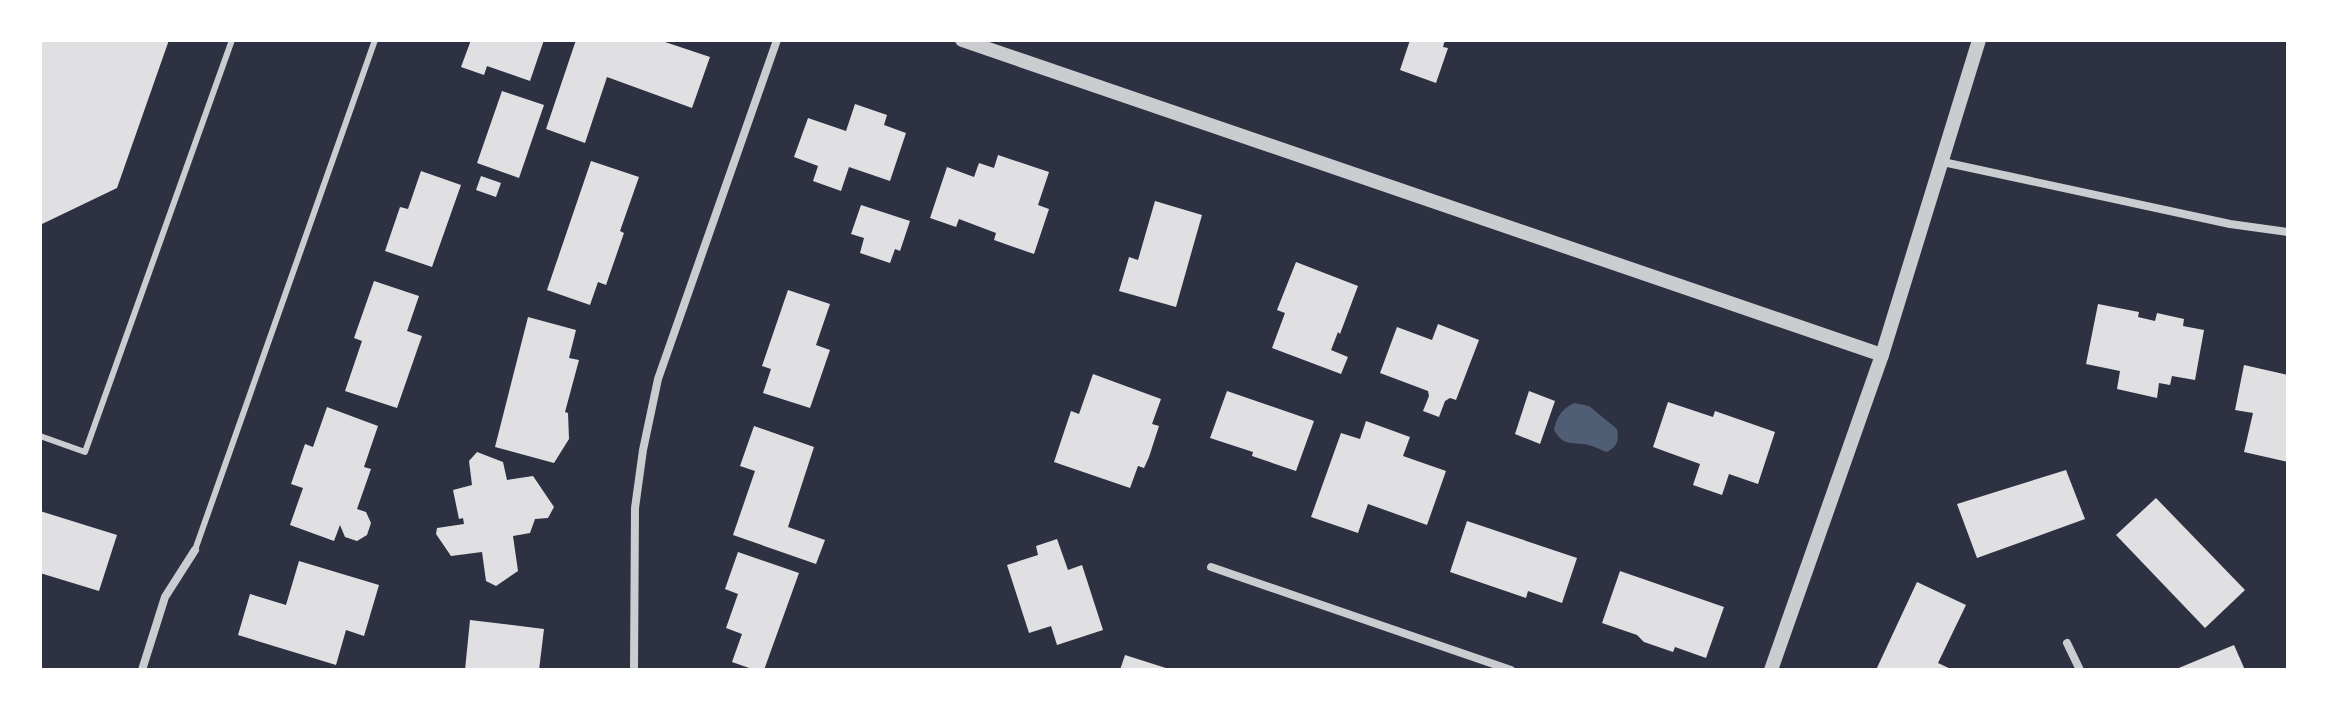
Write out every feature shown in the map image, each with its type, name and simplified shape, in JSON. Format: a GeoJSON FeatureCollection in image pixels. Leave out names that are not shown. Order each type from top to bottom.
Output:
{"type":"FeatureCollection","features":[{"type":"Feature","properties":{"kind":"street"},"geometry":{"type":"LineString","coordinates":[[634,670],[635,508],[658,379],[777,40]]}},
{"type":"Feature","properties":{"kind":"street"},"geometry":{"type":"LineString","coordinates":[[962,40],[1882,355]]}},
{"type":"Feature","properties":{"kind":"street"},"geometry":{"type":"LineString","coordinates":[[1771,670],[1882,355],[1979,40]]}},
{"type":"Feature","properties":{"kind":"street"},"geometry":{"type":"LineString","coordinates":[[1943,162],[2230,224],[2288,232]]}},
{"type":"Feature","properties":{"kind":"street"},"geometry":{"type":"LineString","coordinates":[[142,670],[165,597],[195,550]]}},
{"type":"Feature","properties":{"kind":"street"},"geometry":{"type":"LineString","coordinates":[[1211,567],[1511,670]]}},
{"type":"Feature","properties":{"kind":"street"},"geometry":{"type":"LineString","coordinates":[[2067,643],[2080,670]]}},
{"type":"Feature","properties":{"kind":"lane"},"geometry":{"type":"LineString","coordinates":[[40,436],[85,452],[232,40]]}},
{"type":"Feature","properties":{"kind":"lane"},"geometry":{"type":"LineString","coordinates":[[195,550],[375,40]]}},
{"type":"Feature","properties":{"kind":"water"},"geometry":{"type":"Polygon","coordinates":[[[1574,403],[1589,406],[1617,429],[1616,445],[1607,452],[1565,442],[1558,436],[1554,430],[1558,417],[1574,403]]]}},
{"type":"Feature","properties":{"kind":"building"},"geometry":{"type":"Polygon","coordinates":[[[40,40],[169,40],[117,188],[40,225],[40,40]]]}},
{"type":"Feature","properties":{"kind":"building"},"geometry":{"type":"Polygon","coordinates":[[[471,40],[544,40],[530,81],[487,66],[484,75],[461,67],[471,40]]]}},
{"type":"Feature","properties":{"kind":"building"},"geometry":{"type":"Polygon","coordinates":[[[576,40],[659,40],[710,57],[692,108],[607,77],[585,143],[546,129],[576,40]]]}},
{"type":"Feature","properties":{"kind":"building"},"geometry":{"type":"Polygon","coordinates":[[[1410,40],[1445,40],[1443,47],[1448,48],[1436,83],[1400,70],[1410,40]]]}},
{"type":"Feature","properties":{"kind":"building"},"geometry":{"type":"Polygon","coordinates":[[[502,91],[544,105],[519,178],[477,163],[502,91]]]}},
{"type":"Feature","properties":{"kind":"building"},"geometry":{"type":"Polygon","coordinates":[[[855,104],[887,115],[884,125],[906,133],[890,181],[849,167],[841,191],[813,181],[818,166],[794,157],[808,118],[846,131],[855,104]]]}},
{"type":"Feature","properties":{"kind":"building"},"geometry":{"type":"Polygon","coordinates":[[[998,155],[1049,172],[1038,205],[1049,209],[1034,254],[994,240],[996,233],[959,219],[956,227],[930,218],[947,167],[974,177],[979,163],[994,168],[998,155]]]}},
{"type":"Feature","properties":{"kind":"building"},"geometry":{"type":"Polygon","coordinates":[[[591,161],[639,177],[606,285],[598,282],[590,305],[547,290],[591,161]]]}},
{"type":"Feature","properties":{"kind":"building"},"geometry":{"type":"Polygon","coordinates":[[[421,171],[461,185],[432,267],[385,251],[400,207],[408,209],[421,171]]]}},
{"type":"Feature","properties":{"kind":"building"},"geometry":{"type":"Polygon","coordinates":[[[481,176],[501,183],[496,197],[476,190],[481,176]]]}},
{"type":"Feature","properties":{"kind":"building"},"geometry":{"type":"Polygon","coordinates":[[[1155,201],[1202,215],[1176,307],[1119,291],[1129,257],[1138,260],[1155,201]]]}},
{"type":"Feature","properties":{"kind":"building"},"geometry":{"type":"Polygon","coordinates":[[[861,205],[910,221],[900,251],[895,249],[890,263],[860,253],[864,238],[851,234],[861,205]]]}},
{"type":"Feature","properties":{"kind":"building"},"geometry":{"type":"Polygon","coordinates":[[[1296,262],[1358,286],[1331,350],[1348,357],[1341,374],[1272,348],[1285,313],[1277,310],[1296,262]]]}},
{"type":"Feature","properties":{"kind":"building"},"geometry":{"type":"Polygon","coordinates":[[[374,281],[419,296],[407,331],[422,336],[397,408],[345,391],[362,341],[354,338],[374,281]]]}},
{"type":"Feature","properties":{"kind":"building"},"geometry":{"type":"Polygon","coordinates":[[[788,290],[830,304],[816,345],[830,350],[810,408],[763,393],[771,369],[762,366],[788,290]]]}},
{"type":"Feature","properties":{"kind":"building"},"geometry":{"type":"Polygon","coordinates":[[[2098,304],[2139,312],[2138,317],[2155,321],[2157,313],[2184,319],[2183,326],[2204,330],[2195,380],[2172,376],[2170,385],[2159,383],[2157,398],[2117,389],[2120,371],[2086,364],[2098,304]]]}},
{"type":"Feature","properties":{"kind":"building"},"geometry":{"type":"Polygon","coordinates":[[[528,317],[576,330],[569,358],[579,360],[565,412],[568,413],[569,439],[554,463],[495,447],[528,317]]]}},
{"type":"Feature","properties":{"kind":"building"},"geometry":{"type":"Polygon","coordinates":[[[1438,324],[1479,340],[1456,400],[1450,398],[1445,401],[1439,417],[1423,411],[1428,391],[1380,373],[1397,327],[1432,340],[1438,324]]]}},
{"type":"Feature","properties":{"kind":"building"},"geometry":{"type":"Polygon","coordinates":[[[2244,365],[2288,375],[2288,462],[2244,452],[2253,413],[2235,410],[2244,365]]]}},
{"type":"Feature","properties":{"kind":"building"},"geometry":{"type":"Polygon","coordinates":[[[1093,374],[1161,399],[1152,424],[1159,426],[1149,457],[1144,468],[1138,466],[1130,488],[1054,462],[1071,411],[1079,414],[1093,374]]]}},
{"type":"Feature","properties":{"kind":"building"},"geometry":{"type":"Polygon","coordinates":[[[1227,391],[1314,421],[1296,471],[1210,438],[1227,391]]]}},
{"type":"Feature","properties":{"kind":"building"},"geometry":{"type":"Polygon","coordinates":[[[1529,391],[1555,401],[1540,444],[1515,434],[1529,391]]]}},
{"type":"Feature","properties":{"kind":"building"},"geometry":{"type":"Polygon","coordinates":[[[1668,402],[1713,417],[1715,411],[1775,432],[1758,484],[1729,474],[1722,495],[1693,485],[1700,464],[1653,447],[1668,402]]]}},
{"type":"Feature","properties":{"kind":"building"},"geometry":{"type":"Polygon","coordinates":[[[327,407],[378,426],[364,467],[371,469],[357,509],[366,512],[371,523],[367,535],[357,541],[345,537],[340,525],[334,541],[290,525],[303,488],[291,484],[305,444],[313,447],[327,407]]]}},
{"type":"Feature","properties":{"kind":"building"},"geometry":{"type":"Polygon","coordinates":[[[1366,421],[1410,437],[1403,456],[1446,471],[1427,525],[1368,504],[1358,533],[1311,517],[1341,433],[1360,439],[1366,421]]]}},
{"type":"Feature","properties":{"kind":"building"},"geometry":{"type":"Polygon","coordinates":[[[754,426],[814,447],[788,527],[825,540],[816,564],[733,535],[755,471],[740,466],[754,426]]]}},
{"type":"Feature","properties":{"kind":"building"},"geometry":{"type":"Polygon","coordinates":[[[477,452],[503,462],[507,480],[533,476],[554,507],[548,518],[535,519],[530,533],[513,536],[518,571],[496,586],[486,581],[482,552],[451,556],[436,534],[437,528],[464,524],[463,518],[459,519],[453,490],[472,485],[469,461],[477,452]]]}},
{"type":"Feature","properties":{"kind":"building"},"geometry":{"type":"Polygon","coordinates":[[[2066,470],[2085,519],[1977,558],[1957,504],[2066,470]]]}},
{"type":"Feature","properties":{"kind":"building"},"geometry":{"type":"Polygon","coordinates":[[[2156,498],[2245,590],[2205,628],[2116,535],[2156,498]]]}},
{"type":"Feature","properties":{"kind":"building"},"geometry":{"type":"Polygon","coordinates":[[[40,511],[117,535],[99,591],[40,573],[40,511]]]}},
{"type":"Feature","properties":{"kind":"building"},"geometry":{"type":"Polygon","coordinates":[[[1467,521],[1577,558],[1562,603],[1528,591],[1526,598],[1450,572],[1467,521]]]}},
{"type":"Feature","properties":{"kind":"building"},"geometry":{"type":"Polygon","coordinates":[[[1057,539],[1068,570],[1082,565],[1103,630],[1057,645],[1051,626],[1029,633],[1007,565],[1038,555],[1036,546],[1057,539]]]}},
{"type":"Feature","properties":{"kind":"building"},"geometry":{"type":"Polygon","coordinates":[[[738,552],[799,573],[764,670],[732,662],[742,634],[726,628],[738,594],[725,589],[738,552]]]}},
{"type":"Feature","properties":{"kind":"building"},"geometry":{"type":"Polygon","coordinates":[[[299,561],[379,585],[364,636],[346,630],[336,665],[238,635],[250,594],[286,605],[299,561]]]}},
{"type":"Feature","properties":{"kind":"building"},"geometry":{"type":"Polygon","coordinates":[[[1620,571],[1724,607],[1706,658],[1675,647],[1673,652],[1602,623],[1620,571]]]}},
{"type":"Feature","properties":{"kind":"building"},"geometry":{"type":"Polygon","coordinates":[[[1917,582],[1966,605],[1938,663],[1953,670],[1876,670],[1917,582]]]}},
{"type":"Feature","properties":{"kind":"building"},"geometry":{"type":"Polygon","coordinates":[[[470,620],[544,629],[539,670],[465,670],[470,620]]]}},
{"type":"Feature","properties":{"kind":"building"},"geometry":{"type":"Polygon","coordinates":[[[2234,645],[2245,670],[2174,670],[2234,645]]]}},
{"type":"Feature","properties":{"kind":"building"},"geometry":{"type":"Polygon","coordinates":[[[1125,655],[1169,669],[1120,670],[1125,655]]]}}]}
